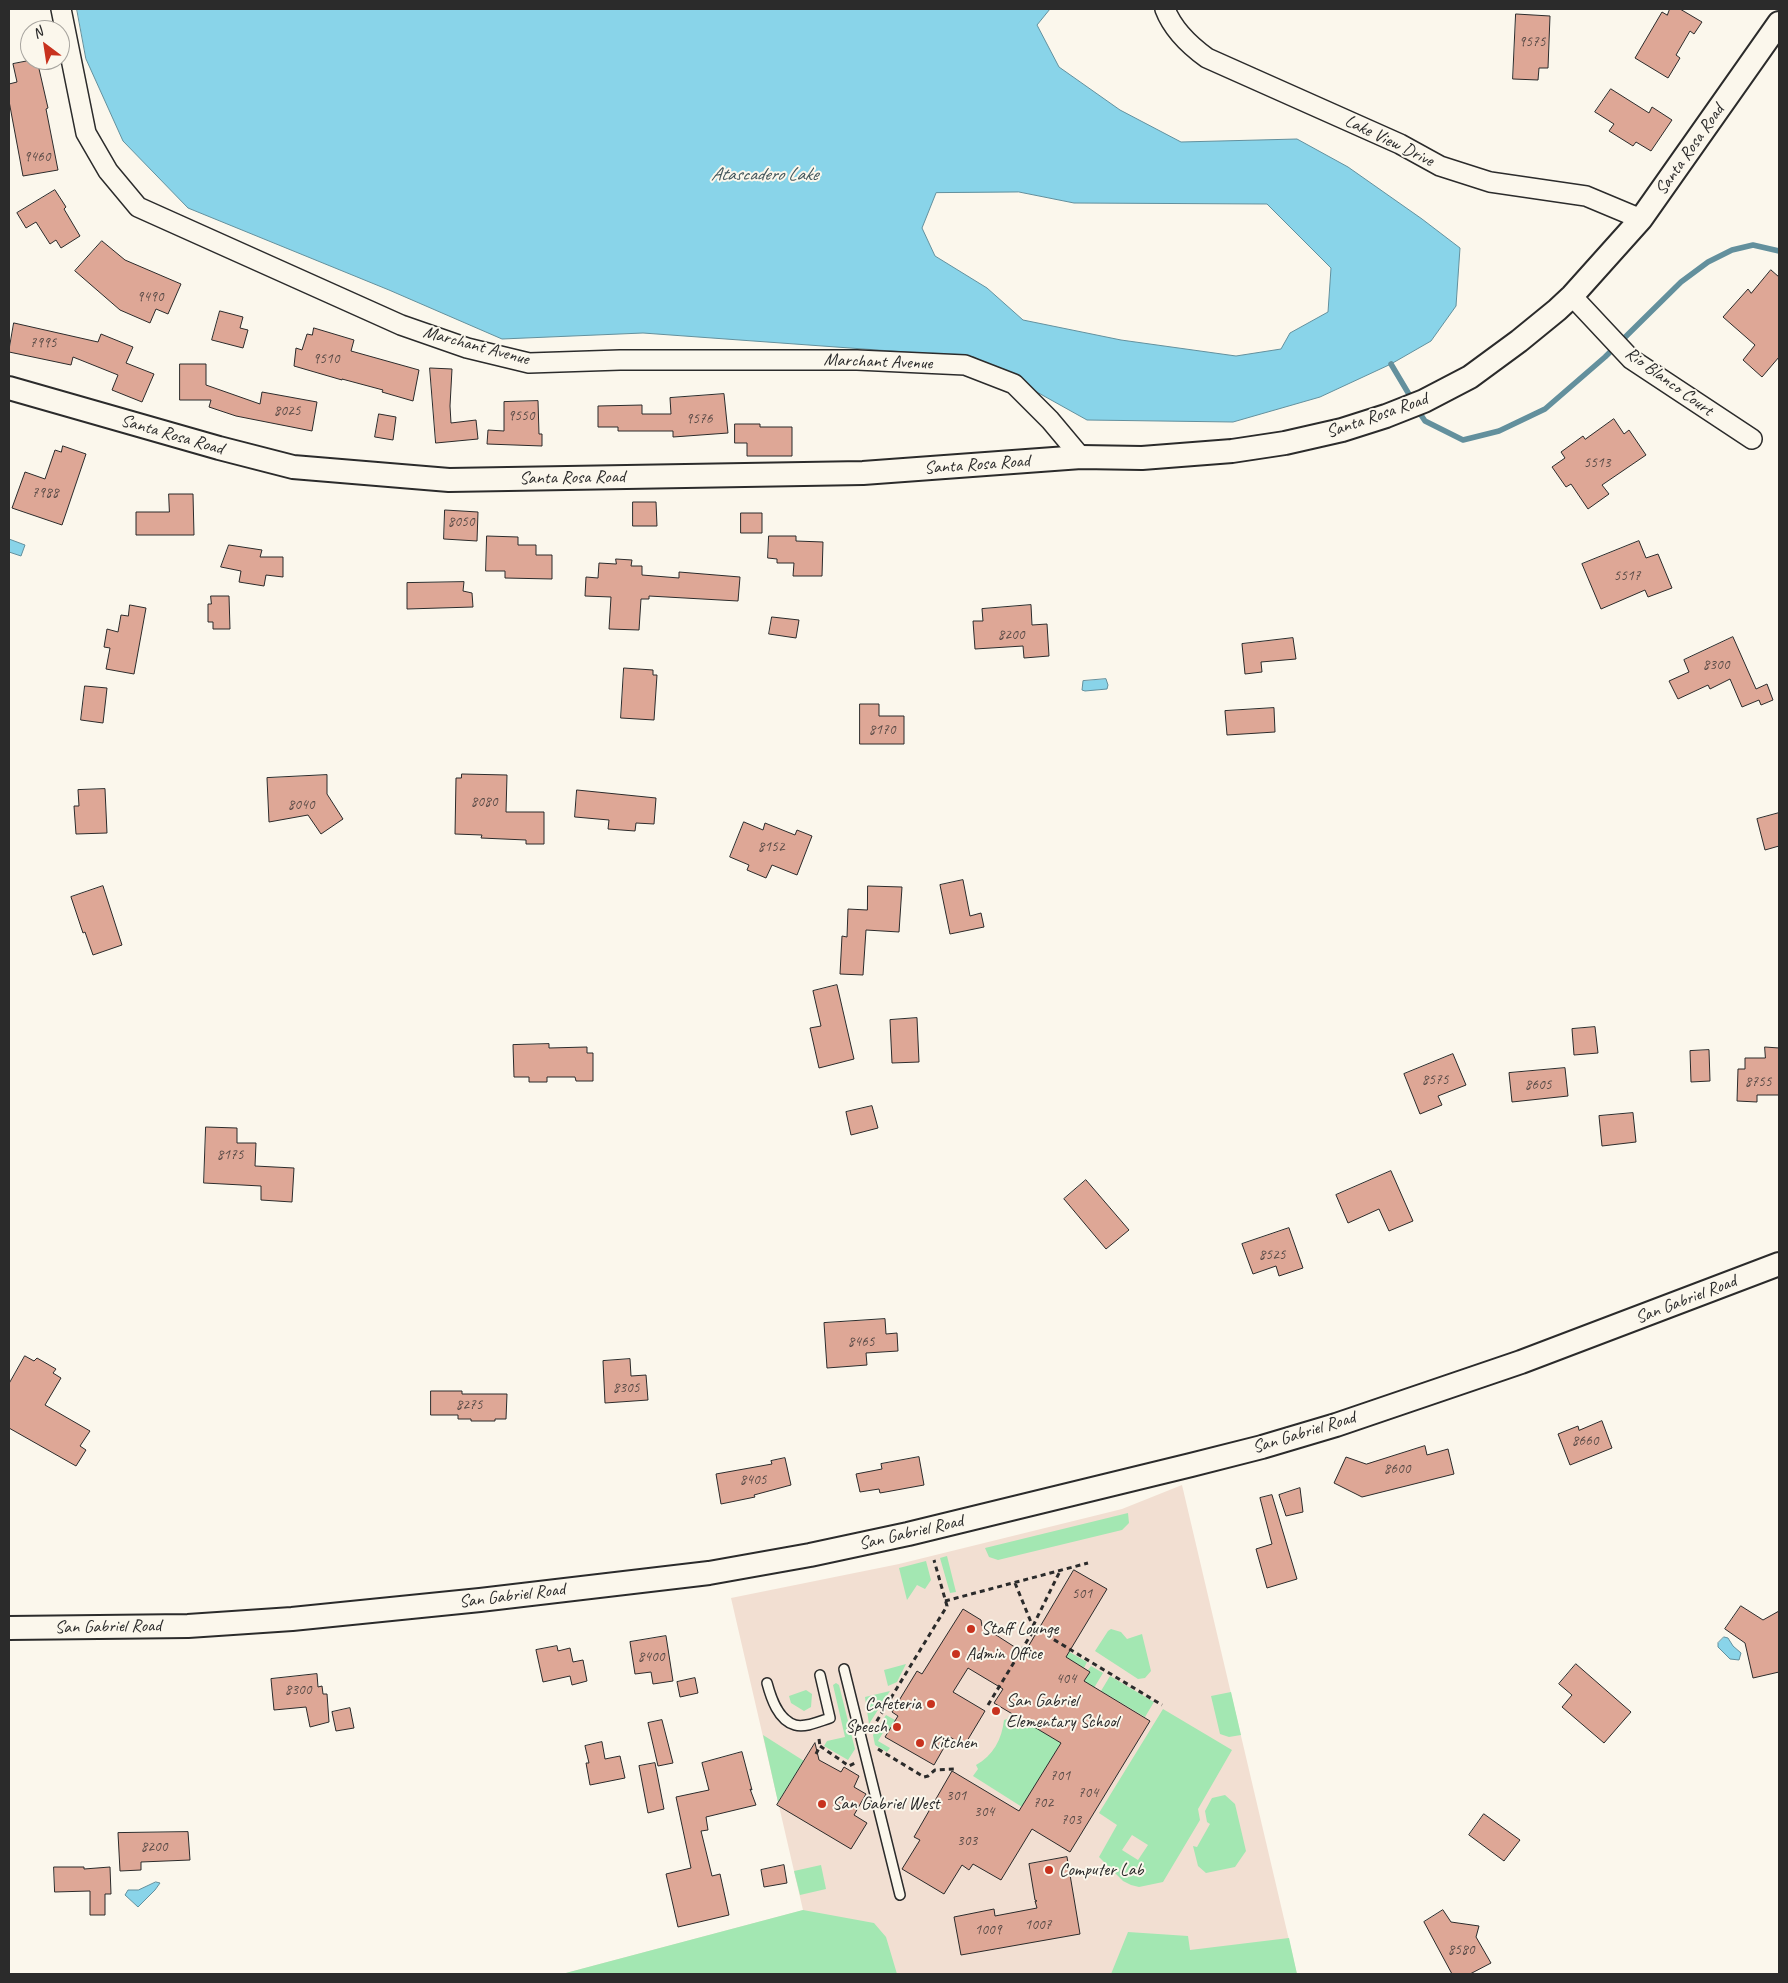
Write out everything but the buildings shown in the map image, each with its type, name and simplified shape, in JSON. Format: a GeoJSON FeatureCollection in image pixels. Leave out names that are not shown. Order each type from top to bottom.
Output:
{"type":"FeatureCollection","features":[{"type":"Feature","properties":{"kind":"street","name":"Marchant Avenue"},"geometry":{"type":"LineString","coordinates":[[61,9],[86,133],[108,171],[138,207],[401,325],[467,348],[529,362],[857,360],[965,365],[1014,384],[1050,420],[1081,458]]}},
{"type":"Feature","properties":{"kind":"street","name":"Lake View Drive"},"geometry":{"type":"LineString","coordinates":[[1165,9],[1176,30],[1191,47],[1207,58],[1400,144],[1440,166],[1490,182],[1586,196],[1642,219]]}},
{"type":"Feature","properties":{"kind":"street","name":"Santa Rosa Road"},"geometry":{"type":"LineString","coordinates":[[9,388],[219,448],[294,467],[449,480],[863,473],[1081,458],[1142,458],[1232,451],[1304,439],[1342,430],[1386,416],[1424,401],[1470,377],[1519,341],[1572,296],[1642,219],[1779,23]]}},
{"type":"Feature","properties":{"kind":"street","name":"Rio Blanco Court"},"geometry":{"type":"LineString","coordinates":[[1572,296],[1631,358],[1752,439]]}},
{"type":"Feature","properties":{"kind":"street","name":"San Gabriel Road"},"geometry":{"type":"LineString","coordinates":[[9,1628],[188,1626],[292,1619],[480,1600],[671,1577],[810,1555],[908,1534],[1191,1465],[1262,1447],[1336,1425],[1520,1362],[1779,1264]]}},
{"type":"Feature","properties":{"kind":"lane"},"geometry":{"type":"LineString","coordinates":[[844,1669],[900,1895]]}},
{"type":"Feature","properties":{"kind":"lane"},"geometry":{"type":"LineString","coordinates":[[767,1683],[770,1696],[777,1710],[794,1725],[806,1725],[830,1718],[820,1675]]}},
{"type":"Feature","properties":{"kind":"path"},"geometry":{"type":"LineString","coordinates":[[870,1732],[947,1606],[934,1560]]}},
{"type":"Feature","properties":{"kind":"path"},"geometry":{"type":"LineString","coordinates":[[945,1602],[1088,1564]]}},
{"type":"Feature","properties":{"kind":"path"},"geometry":{"type":"LineString","coordinates":[[988,1706],[1034,1627],[1061,1571]]}},
{"type":"Feature","properties":{"kind":"path"},"geometry":{"type":"LineString","coordinates":[[1015,1583],[1034,1627],[1162,1705]]}},
{"type":"Feature","properties":{"kind":"path"},"geometry":{"type":"LineString","coordinates":[[816,1754],[820,1746],[819,1739]]}},
{"type":"Feature","properties":{"kind":"path"},"geometry":{"type":"LineString","coordinates":[[820,1746],[849,1766],[858,1762]]}},
{"type":"Feature","properties":{"kind":"path"},"geometry":{"type":"LineString","coordinates":[[873,1746],[924,1777],[935,1770],[955,1769]]}},
{"type":"Feature","properties":{"kind":"shaded area","name":"San Gabriel Elementary School"},"geometry":{"type":"Polygon","coordinates":[[[1182,1485],[1297,1974],[562,1974],[803,1910],[731,1598],[899,1564],[1122,1509],[1182,1485]]]}},
{"type":"Feature","properties":{"kind":"green space"},"geometry":{"type":"Polygon","coordinates":[[[1128,1513],[1129,1523],[1122,1530],[998,1560],[989,1557],[985,1548],[1128,1513]]]}},
{"type":"Feature","properties":{"kind":"green space"},"geometry":{"type":"Polygon","coordinates":[[[947,1556],[956,1592],[950,1593],[940,1558],[947,1556]]]}},
{"type":"Feature","properties":{"kind":"green space"},"geometry":{"type":"Polygon","coordinates":[[[926,1561],[931,1580],[925,1589],[917,1585],[907,1600],[899,1568],[926,1561]]]}},
{"type":"Feature","properties":{"kind":"green space"},"geometry":{"type":"Polygon","coordinates":[[[1111,1629],[1121,1632],[1127,1639],[1142,1634],[1151,1671],[1145,1678],[1138,1679],[1095,1651],[1111,1629]]]}},
{"type":"Feature","properties":{"kind":"green space"},"geometry":{"type":"Polygon","coordinates":[[[1064,1649],[1087,1662],[1084,1668],[1061,1654],[1064,1649]]]}},
{"type":"Feature","properties":{"kind":"green space"},"geometry":{"type":"Polygon","coordinates":[[[906,1664],[897,1682],[888,1686],[884,1670],[906,1664]]]}},
{"type":"Feature","properties":{"kind":"green space"},"geometry":{"type":"Polygon","coordinates":[[[1091,1666],[1103,1673],[1065,1736],[1055,1730],[1090,1672],[1088,1670],[1091,1666]]]}},
{"type":"Feature","properties":{"kind":"green space"},"geometry":{"type":"Polygon","coordinates":[[[1110,1676],[1154,1702],[1145,1717],[1101,1691],[1110,1676]]]}},
{"type":"Feature","properties":{"kind":"green space"},"geometry":{"type":"Polygon","coordinates":[[[836,1683],[839,1685],[855,1749],[848,1760],[824,1746],[827,1741],[845,1737],[833,1685],[836,1683]]]}},
{"type":"Feature","properties":{"kind":"green space"},"geometry":{"type":"Polygon","coordinates":[[[806,1690],[812,1694],[811,1707],[804,1711],[791,1703],[789,1696],[806,1690]]]}},
{"type":"Feature","properties":{"kind":"green space"},"geometry":{"type":"Polygon","coordinates":[[[890,1691],[869,1724],[865,1697],[890,1691]]]}},
{"type":"Feature","properties":{"kind":"green space"},"geometry":{"type":"Polygon","coordinates":[[[1231,1692],[1241,1735],[1229,1737],[1220,1734],[1211,1696],[1231,1692]]]}},
{"type":"Feature","properties":{"kind":"green space"},"geometry":{"type":"Polygon","coordinates":[[[1163,1709],[1232,1750],[1198,1809],[1200,1820],[1163,1882],[1139,1887],[1131,1885],[1123,1881],[1099,1857],[1117,1825],[1099,1813],[1163,1709]],[[1132,1835],[1122,1850],[1138,1860],[1148,1845],[1132,1835]]]}},
{"type":"Feature","properties":{"kind":"green space"},"geometry":{"type":"Polygon","coordinates":[[[1011,1713],[1061,1743],[1022,1807],[973,1776],[978,1769],[976,1765],[987,1757],[996,1746],[1004,1720],[1011,1713]]]}},
{"type":"Feature","properties":{"kind":"green space"},"geometry":{"type":"Polygon","coordinates":[[[886,1715],[895,1720],[887,1733],[884,1731],[878,1741],[890,1748],[887,1752],[875,1745],[873,1735],[886,1715]]]}},
{"type":"Feature","properties":{"kind":"green space"},"geometry":{"type":"Polygon","coordinates":[[[763,1735],[804,1761],[778,1802],[763,1735]]]}},
{"type":"Feature","properties":{"kind":"green space"},"geometry":{"type":"Polygon","coordinates":[[[1225,1795],[1235,1804],[1246,1851],[1235,1867],[1206,1873],[1198,1866],[1193,1846],[1197,1847],[1210,1824],[1207,1822],[1205,1811],[1212,1798],[1225,1795]]]}},
{"type":"Feature","properties":{"kind":"green space"},"geometry":{"type":"Polygon","coordinates":[[[821,1865],[826,1889],[800,1895],[794,1871],[821,1865]]]}},
{"type":"Feature","properties":{"kind":"green space"},"geometry":{"type":"Polygon","coordinates":[[[803,1910],[874,1923],[886,1937],[897,1974],[562,1974],[803,1910]]]}},
{"type":"Feature","properties":{"kind":"green space"},"geometry":{"type":"Polygon","coordinates":[[[1128,1932],[1188,1936],[1190,1950],[1289,1938],[1297,1974],[1111,1974],[1128,1932]]]}},
{"type":"Feature","properties":{"kind":"water","name":"Atascadero Lake"},"geometry":{"type":"Polygon","coordinates":[[[77,9],[1050,9],[1037,25],[1059,67],[1120,110],[1181,142],[1297,139],[1348,167],[1422,219],[1460,248],[1456,306],[1431,341],[1391,364],[1320,397],[1233,422],[1087,420],[974,357],[643,333],[502,339],[389,290],[188,208],[123,141],[86,59],[77,9]],[[1019,192],[936,193],[922,228],[935,256],[987,288],[1023,320],[1121,340],[1236,356],[1281,349],[1290,333],[1328,312],[1331,268],[1267,204],[1074,203],[1019,192]]]}},
{"type":"Feature","properties":{"kind":"water"},"geometry":{"type":"Polygon","coordinates":[[[9,539],[25,545],[21,556],[9,552],[9,539]]]}},
{"type":"Feature","properties":{"kind":"water"},"geometry":{"type":"Polygon","coordinates":[[[1106,679],[1107,689],[1082,690],[1083,681],[1106,679]]]}},
{"type":"Feature","properties":{"kind":"water"},"geometry":{"type":"Polygon","coordinates":[[[1724,1637],[1728,1638],[1741,1653],[1739,1660],[1730,1659],[1718,1647],[1718,1643],[1724,1637]]]}},
{"type":"Feature","properties":{"kind":"water"},"geometry":{"type":"Polygon","coordinates":[[[156,1882],[160,1883],[138,1907],[125,1895],[128,1890],[138,1890],[156,1882]]]}},
{"type":"Feature","properties":{"kind":"waterway"},"geometry":{"type":"LineString","coordinates":[[1417,409],[1425,421],[1463,440],[1499,431],[1545,409],[1605,357],[1681,282],[1708,262],[1732,250],[1753,245],[1779,251]]}},
{"type":"Feature","properties":{"kind":"waterway"},"geometry":{"type":"LineString","coordinates":[[1391,364],[1413,401]]}},
{"type":"Feature","properties":{"kind":"place","name":"Staff Lounge"},"geometry":{"type":"Point","coordinates":[971,1629]}},
{"type":"Feature","properties":{"kind":"place","name":"Admin Office"},"geometry":{"type":"Point","coordinates":[956,1654]}},
{"type":"Feature","properties":{"kind":"place","name":"Cafeteria"},"geometry":{"type":"Point","coordinates":[931,1704]}},
{"type":"Feature","properties":{"kind":"place","name":"San Gabriel Elementary School"},"geometry":{"type":"Point","coordinates":[996,1711]}},
{"type":"Feature","properties":{"kind":"place","name":"Speech"},"geometry":{"type":"Point","coordinates":[897,1727]}},
{"type":"Feature","properties":{"kind":"place","name":"Kitchen"},"geometry":{"type":"Point","coordinates":[920,1743]}},
{"type":"Feature","properties":{"kind":"place","name":"San Gabriel West"},"geometry":{"type":"Point","coordinates":[822,1804]}},
{"type":"Feature","properties":{"kind":"place","name":"Computer Lab"},"geometry":{"type":"Point","coordinates":[1049,1870]}}]}
